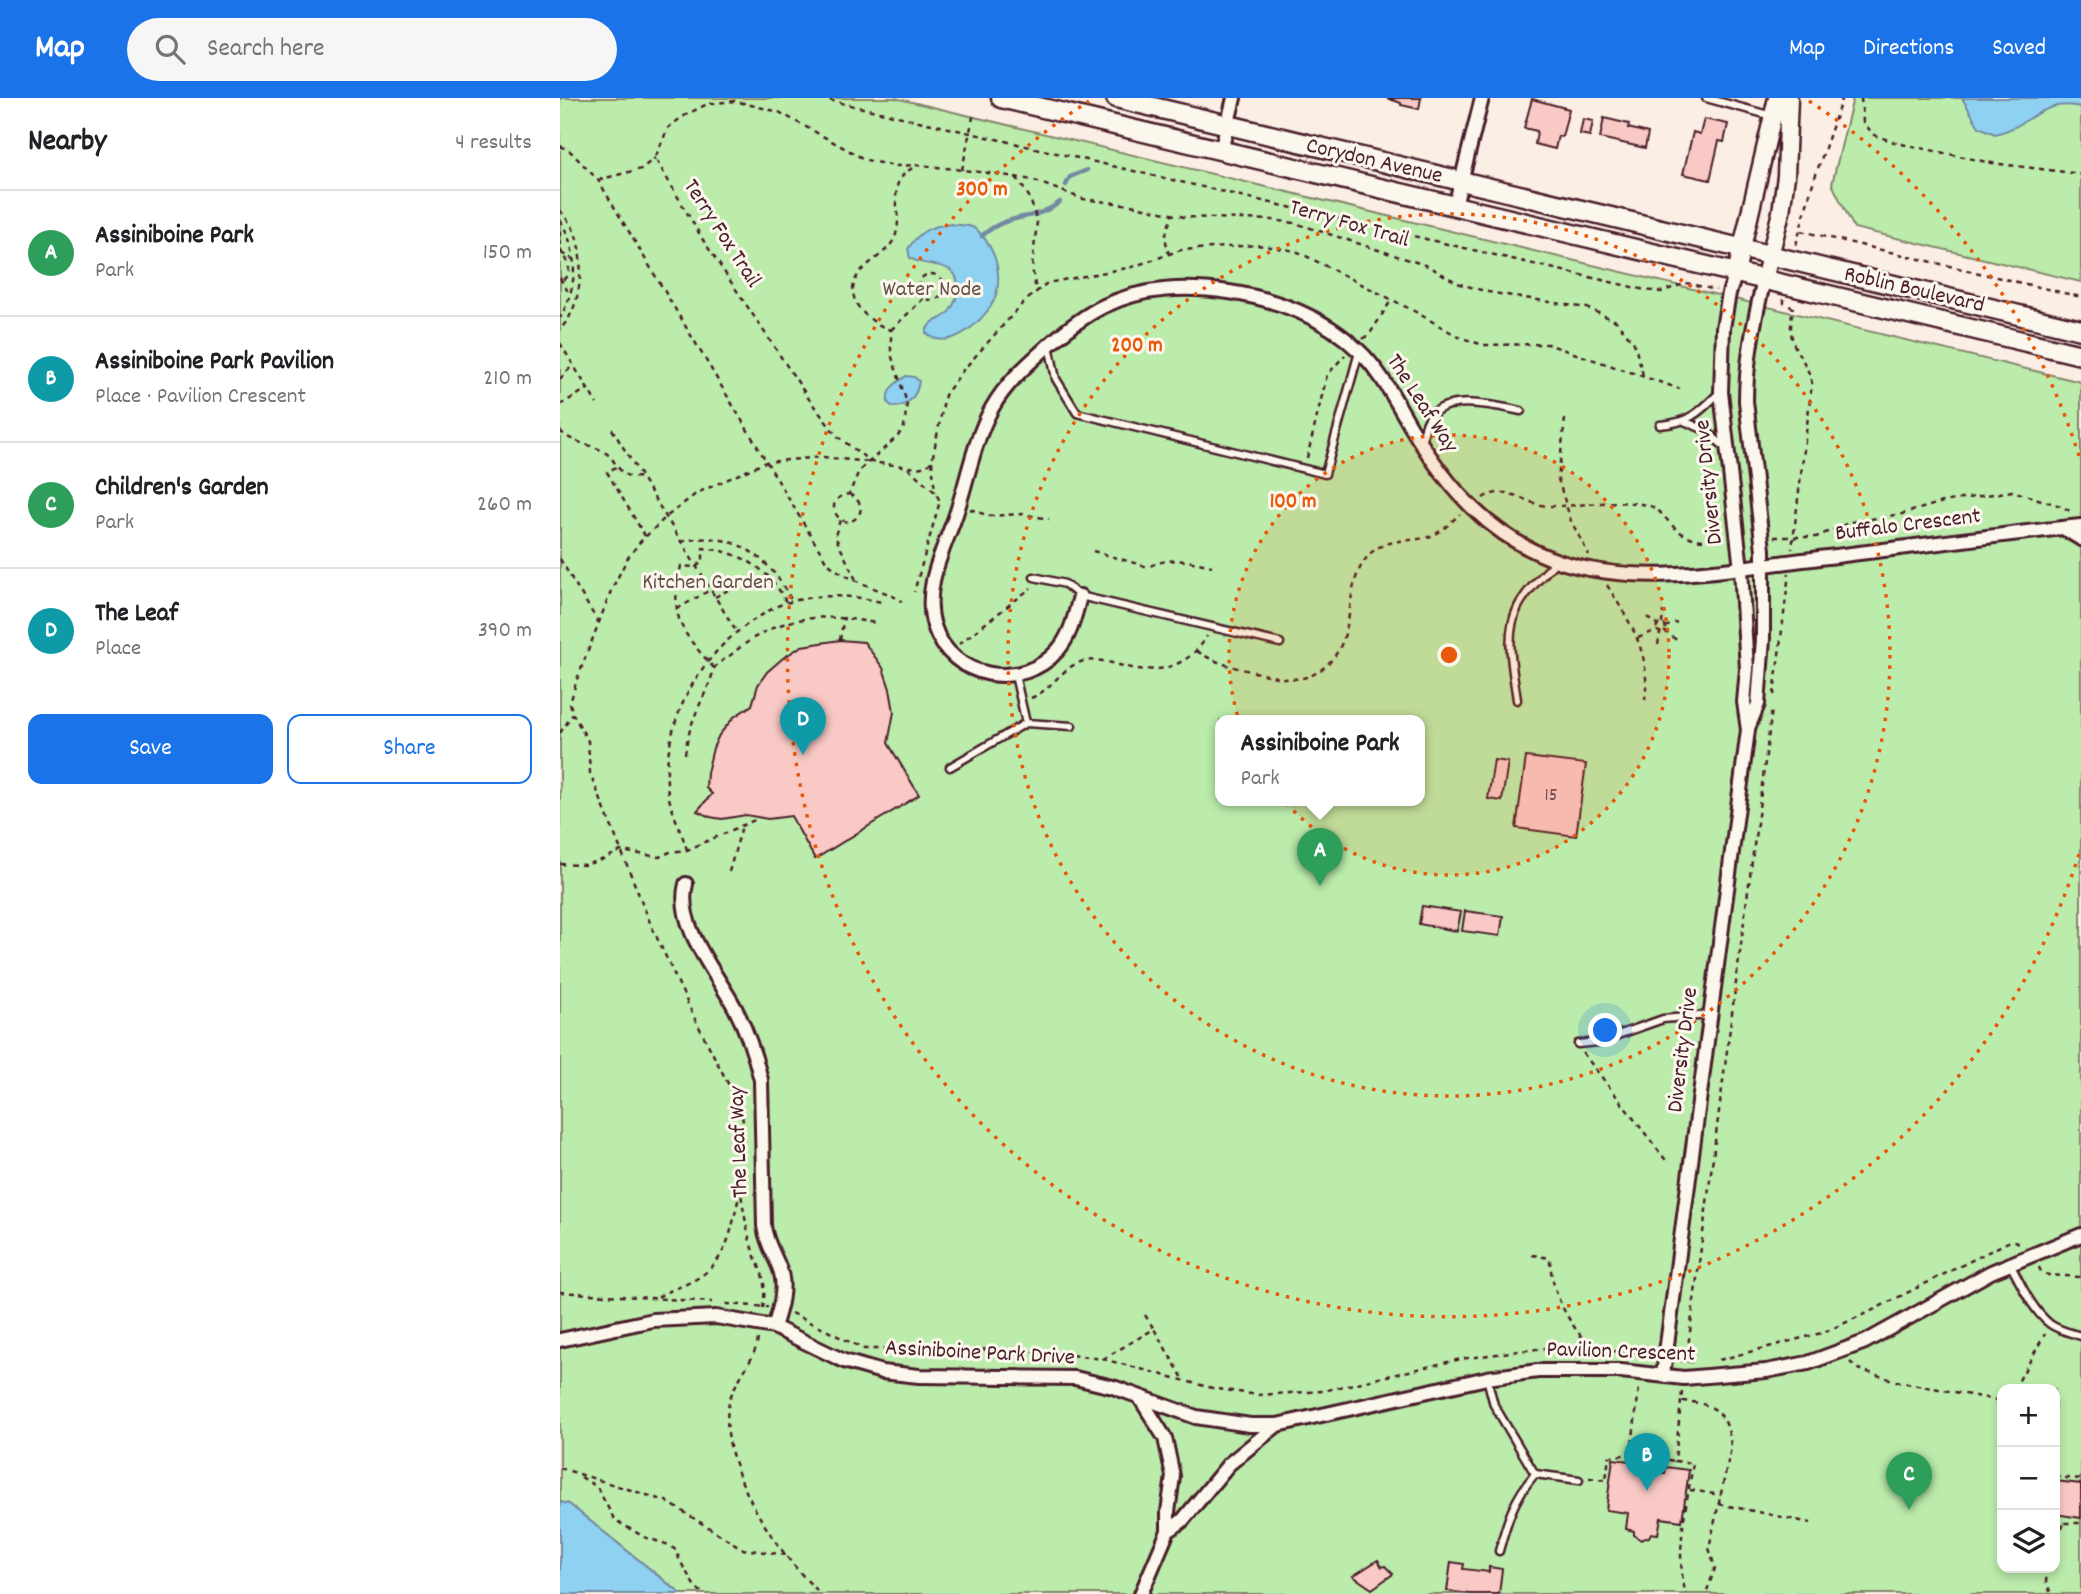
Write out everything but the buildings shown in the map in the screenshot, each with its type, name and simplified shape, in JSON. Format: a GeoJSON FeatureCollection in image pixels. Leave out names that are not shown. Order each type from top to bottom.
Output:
{"type":"FeatureCollection","features":[{"type":"Feature","properties":{"kind":"main road","name":"Corydon Avenue"},"geometry":{"type":"LineString","coordinates":[[1001,98],[1736,273]]}},
{"type":"Feature","properties":{"kind":"main road","name":"Corydon Avenue"},"geometry":{"type":"LineString","coordinates":[[1116,98],[1743,248]]}},
{"type":"Feature","properties":{"kind":"main road","name":"Roblin Boulevard"},"geometry":{"type":"LineString","coordinates":[[1743,248],[2081,330]]}},
{"type":"Feature","properties":{"kind":"main road","name":"Roblin Boulevard"},"geometry":{"type":"LineString","coordinates":[[1736,273],[2081,355]]}},
{"type":"Feature","properties":{"kind":"street"},"geometry":{"type":"LineString","coordinates":[[1221,152],[1234,98]]}},
{"type":"Feature","properties":{"kind":"street"},"geometry":{"type":"LineString","coordinates":[[1455,206],[1482,98]]}},
{"type":"Feature","properties":{"kind":"street"},"geometry":{"type":"LineString","coordinates":[[1736,273],[1777,98]]}},
{"type":"Feature","properties":{"kind":"street"},"geometry":{"type":"LineString","coordinates":[[1764,280],[1781,212],[1786,176],[1789,98]]}},
{"type":"Feature","properties":{"kind":"street","name":"Diversity Drive"},"geometry":{"type":"LineString","coordinates":[[1736,273],[1729,293],[1723,328],[1721,392],[1741,569],[1747,669],[1744,702],[1748,730]]}},
{"type":"Feature","properties":{"kind":"street","name":"Diversity Drive"},"geometry":{"type":"LineString","coordinates":[[1664,1375],[1748,730],[1758,704],[1763,639],[1762,537],[1748,421],[1746,378],[1764,280]]}},
{"type":"Feature","properties":{"kind":"street","name":"The Leaf Way"},"geometry":{"type":"LineString","coordinates":[[948,653],[935,628],[930,599],[931,584],[978,443],[993,407],[1018,373],[1082,319],[1120,299],[1158,290],[1181,288],[1229,292],[1277,303],[1322,323],[1357,349],[1375,368],[1422,445],[1453,489],[1469,506],[1511,537],[1557,560],[1597,570],[1653,575],[1741,569]]}},
{"type":"Feature","properties":{"kind":"street","name":"Buffalo Crescent"},"geometry":{"type":"LineString","coordinates":[[1741,569],[2081,526]]}},
{"type":"Feature","properties":{"kind":"street"},"geometry":{"type":"LineString","coordinates":[[2062,528],[2081,539]]}},
{"type":"Feature","properties":{"kind":"street"},"geometry":{"type":"LineString","coordinates":[[948,653],[975,670],[1002,676],[1015,675],[1036,667],[1055,654],[1071,629],[1080,596]]}},
{"type":"Feature","properties":{"kind":"street","name":"The Leaf Way"},"geometry":{"type":"LineString","coordinates":[[686,884],[683,894],[685,914],[739,1017],[757,1060],[761,1080],[764,1226],[766,1241],[779,1267],[783,1292],[774,1328]]}},
{"type":"Feature","properties":{"kind":"street","name":"Pavilion Crescent"},"geometry":{"type":"LineString","coordinates":[[1140,1398],[1213,1421],[1277,1425],[1487,1378],[1538,1371],[1642,1372],[1684,1378],[1766,1371],[1808,1363],[1841,1352],[1882,1334],[2010,1264],[2081,1235]]}},
{"type":"Feature","properties":{"kind":"street","name":"Assiniboine Park Drive"},"geometry":{"type":"LineString","coordinates":[[560,1339],[653,1320],[716,1317],[774,1328],[844,1361],[882,1372],[919,1376],[1075,1378],[1113,1387],[1140,1398]]}},
{"type":"Feature","properties":{"kind":"street"},"geometry":{"type":"LineString","coordinates":[[1140,1398],[1165,1438],[1173,1476],[1168,1531],[1141,1594]]}},
{"type":"Feature","properties":{"kind":"street"},"geometry":{"type":"LineString","coordinates":[[1168,1531],[1182,1521],[1229,1464],[1277,1425]]}},
{"type":"Feature","properties":{"kind":"lane"},"geometry":{"type":"LineString","coordinates":[[1706,98],[1788,119]]}},
{"type":"Feature","properties":{"kind":"lane"},"geometry":{"type":"LineString","coordinates":[[1049,345],[1056,379],[1076,413],[1325,474],[1357,349]]}},
{"type":"Feature","properties":{"kind":"lane"},"geometry":{"type":"LineString","coordinates":[[1660,425],[1684,421],[1703,409],[1721,392]]}},
{"type":"Feature","properties":{"kind":"lane"},"geometry":{"type":"LineString","coordinates":[[1422,445],[1427,422],[1432,415],[1450,405],[1459,402],[1521,411]]}},
{"type":"Feature","properties":{"kind":"lane"},"geometry":{"type":"LineString","coordinates":[[1684,421],[1706,430],[1728,449]]}},
{"type":"Feature","properties":{"kind":"lane"},"geometry":{"type":"LineString","coordinates":[[1517,700],[1510,643],[1511,624],[1526,594],[1557,560]]}},
{"type":"Feature","properties":{"kind":"lane"},"geometry":{"type":"LineString","coordinates":[[1038,578],[1065,584],[1080,596],[1280,643]]}},
{"type":"Feature","properties":{"kind":"lane"},"geometry":{"type":"LineString","coordinates":[[1015,675],[1026,723]]}},
{"type":"Feature","properties":{"kind":"lane"},"geometry":{"type":"LineString","coordinates":[[950,767],[1026,723],[1073,726]]}},
{"type":"Feature","properties":{"kind":"lane"},"geometry":{"type":"LineString","coordinates":[[1578,1044],[1598,1042],[1664,1019],[1710,1015]]}},
{"type":"Feature","properties":{"kind":"lane"},"geometry":{"type":"LineString","coordinates":[[2010,1264],[2027,1296],[2052,1325],[2081,1336]]}},
{"type":"Feature","properties":{"kind":"lane"},"geometry":{"type":"LineString","coordinates":[[1487,1378],[1494,1405],[1535,1474]]}},
{"type":"Feature","properties":{"kind":"lane"},"geometry":{"type":"LineString","coordinates":[[1535,1474],[1579,1480]]}},
{"type":"Feature","properties":{"kind":"lane"},"geometry":{"type":"LineString","coordinates":[[1499,1551],[1508,1515],[1522,1489],[1535,1474]]}},
{"type":"Feature","properties":{"kind":"path"},"geometry":{"type":"LineString","coordinates":[[820,98],[1645,290],[1661,292],[1686,283]]}},
{"type":"Feature","properties":{"kind":"path"},"geometry":{"type":"LineString","coordinates":[[1861,98],[1863,122],[1874,135],[1897,144],[1992,163],[2081,174]]}},
{"type":"Feature","properties":{"kind":"path","name":"Terry Fox Trail"},"geometry":{"type":"LineString","coordinates":[[1643,375],[1634,343],[1616,321],[1587,308],[1488,292],[1460,284],[1428,266],[1295,223],[1272,219],[1231,220],[1171,215],[1131,205],[1083,199],[1032,180],[1016,177],[920,165],[894,166],[866,160],[779,112],[735,101],[707,104],[682,117],[668,128],[655,158],[704,240],[811,402],[837,436],[871,462],[908,468],[927,466],[932,461],[945,395],[995,333],[1047,283],[1132,267],[1181,250],[1244,246],[1280,247],[1296,251],[1392,299],[1459,337],[1483,345],[1547,344],[1680,389]]}},
{"type":"Feature","properties":{"kind":"path"},"geometry":{"type":"LineString","coordinates":[[962,170],[974,112]]}},
{"type":"Feature","properties":{"kind":"path"},"geometry":{"type":"LineString","coordinates":[[560,146],[577,157],[598,180],[827,561],[835,570],[902,601]]}},
{"type":"Feature","properties":{"kind":"path"},"geometry":{"type":"LineString","coordinates":[[598,180],[641,169],[655,158]]}},
{"type":"Feature","properties":{"kind":"path"},"geometry":{"type":"LineString","coordinates":[[891,330],[871,321],[861,312],[853,299],[854,282],[861,271],[888,248],[895,236],[898,220],[896,191],[899,179],[906,171],[920,165]]}},
{"type":"Feature","properties":{"kind":"path"},"geometry":{"type":"LineString","coordinates":[[1016,177],[1027,192],[1037,222],[1032,267],[1036,292]]}},
{"type":"Feature","properties":{"kind":"path"},"geometry":{"type":"LineString","coordinates":[[560,210],[575,233],[580,253],[580,273],[574,304],[560,329]]}},
{"type":"Feature","properties":{"kind":"path"},"geometry":{"type":"LineString","coordinates":[[1169,255],[1164,237],[1171,215]]}},
{"type":"Feature","properties":{"kind":"path"},"geometry":{"type":"LineString","coordinates":[[560,220],[566,230],[575,269],[570,295],[560,318]]}},
{"type":"Feature","properties":{"kind":"path"},"geometry":{"type":"LineString","coordinates":[[566,230],[560,230],[560,250],[569,266],[568,275],[561,281],[570,295]]}},
{"type":"Feature","properties":{"kind":"path"},"geometry":{"type":"LineString","coordinates":[[1801,231],[2081,297]]}},
{"type":"Feature","properties":{"kind":"path"},"geometry":{"type":"LineString","coordinates":[[560,250],[574,260]]}},
{"type":"Feature","properties":{"kind":"path"},"geometry":{"type":"LineString","coordinates":[[936,275],[944,285],[942,293],[932,300],[924,298],[919,291],[921,279],[936,275]]}},
{"type":"Feature","properties":{"kind":"path"},"geometry":{"type":"LineString","coordinates":[[849,494],[859,471],[898,436],[904,427],[907,403],[891,354],[891,330],[924,298]]}},
{"type":"Feature","properties":{"kind":"path"},"geometry":{"type":"LineString","coordinates":[[1304,468],[1327,375],[1357,349],[1392,299]]}},
{"type":"Feature","properties":{"kind":"path"},"geometry":{"type":"LineString","coordinates":[[560,343],[597,404]]}},
{"type":"Feature","properties":{"kind":"path"},"geometry":{"type":"LineString","coordinates":[[560,353],[564,349]]}},
{"type":"Feature","properties":{"kind":"path"},"geometry":{"type":"LineString","coordinates":[[560,379],[573,366]]}},
{"type":"Feature","properties":{"kind":"path"},"geometry":{"type":"LineString","coordinates":[[560,405],[587,389]]}},
{"type":"Feature","properties":{"kind":"path"},"geometry":{"type":"LineString","coordinates":[[612,429],[736,631]]}},
{"type":"Feature","properties":{"kind":"path"},"geometry":{"type":"LineString","coordinates":[[560,431],[576,443],[604,452],[616,467],[629,476],[641,477]]}},
{"type":"Feature","properties":{"kind":"path"},"geometry":{"type":"LineString","coordinates":[[658,1297],[694,1280],[720,1259],[729,1237],[741,1190],[745,1149],[744,1120],[651,925],[590,774],[588,741],[570,704],[611,591],[627,559],[666,517],[697,493],[766,462],[822,457],[871,462]]}},
{"type":"Feature","properties":{"kind":"path"},"geometry":{"type":"LineString","coordinates":[[932,461],[935,492]]}},
{"type":"Feature","properties":{"kind":"path"},"geometry":{"type":"LineString","coordinates":[[616,467],[607,472],[645,537]]}},
{"type":"Feature","properties":{"kind":"path"},"geometry":{"type":"LineString","coordinates":[[908,468],[935,492],[940,501],[914,592]]}},
{"type":"Feature","properties":{"kind":"path"},"geometry":{"type":"LineString","coordinates":[[1762,537],[1816,537],[1851,522],[1902,514],[1943,502],[2012,491],[2062,506],[2081,517]]}},
{"type":"Feature","properties":{"kind":"path"},"geometry":{"type":"LineString","coordinates":[[1197,651],[1208,659],[1277,678],[1306,678],[1320,671],[1333,660],[1345,638],[1359,571],[1368,556],[1385,545],[1428,537],[1439,532],[1469,506],[1487,495],[1509,492],[1548,506],[1594,502],[1648,505],[1686,536],[1697,540],[1737,539]]}},
{"type":"Feature","properties":{"kind":"path"},"geometry":{"type":"LineString","coordinates":[[840,520],[849,521],[856,518],[860,503],[856,497],[841,495],[835,501],[834,508],[840,520],[835,536],[837,543],[856,580]]}},
{"type":"Feature","properties":{"kind":"path"},"geometry":{"type":"LineString","coordinates":[[940,501],[989,516],[1022,514],[1049,519]]}},
{"type":"Feature","properties":{"kind":"path"},"geometry":{"type":"LineString","coordinates":[[681,542],[698,538],[721,539],[741,546],[761,558],[776,573],[792,602]]}},
{"type":"Feature","properties":{"kind":"path"},"geometry":{"type":"LineString","coordinates":[[713,668],[684,633],[676,609],[681,566],[696,567],[703,561],[703,548],[745,558],[764,571],[786,603]]}},
{"type":"Feature","properties":{"kind":"path"},"geometry":{"type":"LineString","coordinates":[[1093,551],[1148,567],[1159,562],[1180,559],[1212,566]]}},
{"type":"Feature","properties":{"kind":"path"},"geometry":{"type":"LineString","coordinates":[[560,559],[599,622]]}},
{"type":"Feature","properties":{"kind":"path"},"geometry":{"type":"LineString","coordinates":[[715,597],[751,578]]}},
{"type":"Feature","properties":{"kind":"path"},"geometry":{"type":"LineString","coordinates":[[948,653],[1038,578]]}},
{"type":"Feature","properties":{"kind":"path"},"geometry":{"type":"LineString","coordinates":[[676,609],[710,590]]}},
{"type":"Feature","properties":{"kind":"path"},"geometry":{"type":"LineString","coordinates":[[687,850],[680,824],[670,805],[667,784],[669,757],[682,704],[708,662],[736,631],[786,603],[808,597],[840,595],[885,603]]}},
{"type":"Feature","properties":{"kind":"path"},"geometry":{"type":"LineString","coordinates":[[1658,645],[1663,611]]}},
{"type":"Feature","properties":{"kind":"path"},"geometry":{"type":"LineString","coordinates":[[685,754],[698,702],[711,680],[713,668],[748,640],[801,619],[822,616],[875,623]]}},
{"type":"Feature","properties":{"kind":"path"},"geometry":{"type":"LineString","coordinates":[[840,640],[844,617]]}},
{"type":"Feature","properties":{"kind":"path"},"geometry":{"type":"LineString","coordinates":[[1647,617],[1678,641]]}},
{"type":"Feature","properties":{"kind":"path"},"geometry":{"type":"LineString","coordinates":[[1638,639],[1677,622]]}},
{"type":"Feature","properties":{"kind":"path"},"geometry":{"type":"LineString","coordinates":[[1021,702],[1040,695],[1070,667],[1082,662],[1103,659],[1130,668],[1172,667],[1197,651],[1215,627]]}},
{"type":"Feature","properties":{"kind":"path"},"geometry":{"type":"LineString","coordinates":[[560,733],[573,713]]}},
{"type":"Feature","properties":{"kind":"path"},"geometry":{"type":"LineString","coordinates":[[560,864],[583,865],[621,851],[659,857],[670,852],[687,850],[759,818]]}},
{"type":"Feature","properties":{"kind":"path"},"geometry":{"type":"LineString","coordinates":[[729,872],[742,826]]}},
{"type":"Feature","properties":{"kind":"path"},"geometry":{"type":"LineString","coordinates":[[1578,1044],[1668,1163]]}},
{"type":"Feature","properties":{"kind":"path"},"geometry":{"type":"LineString","coordinates":[[741,1190],[750,1242],[763,1274],[765,1287],[751,1361],[738,1381],[729,1403],[727,1435],[740,1482],[774,1538],[821,1594]]}},
{"type":"Feature","properties":{"kind":"path"},"geometry":{"type":"LineString","coordinates":[[1708,1363],[1825,1332],[2008,1242],[2018,1242],[2031,1255],[2041,1272],[2048,1275],[2081,1277]]}},
{"type":"Feature","properties":{"kind":"path"},"geometry":{"type":"LineString","coordinates":[[1532,1255],[1550,1258],[1550,1274],[1558,1300],[1576,1332],[1593,1351]]}},
{"type":"Feature","properties":{"kind":"path"},"geometry":{"type":"LineString","coordinates":[[560,1292],[658,1297],[763,1307]]}},
{"type":"Feature","properties":{"kind":"path"},"geometry":{"type":"LineString","coordinates":[[796,1315],[864,1349],[1054,1353],[1102,1359],[1235,1393],[1289,1394],[1324,1391],[1461,1359],[1549,1348],[1645,1351]]}},
{"type":"Feature","properties":{"kind":"path"},"geometry":{"type":"LineString","coordinates":[[1145,1315],[1184,1380]]}},
{"type":"Feature","properties":{"kind":"path"},"geometry":{"type":"LineString","coordinates":[[2017,1384],[2052,1325]]}},
{"type":"Feature","properties":{"kind":"path"},"geometry":{"type":"LineString","coordinates":[[1102,1359],[1154,1329]]}},
{"type":"Feature","properties":{"kind":"path"},"geometry":{"type":"LineString","coordinates":[[1841,1352],[1858,1369],[1896,1381],[1997,1400]]}},
{"type":"Feature","properties":{"kind":"path"},"geometry":{"type":"LineString","coordinates":[[1686,1362],[1697,1363]]}},
{"type":"Feature","properties":{"kind":"path"},"geometry":{"type":"LineString","coordinates":[[1630,1454],[1642,1372]]}},
{"type":"Feature","properties":{"kind":"path"},"geometry":{"type":"LineString","coordinates":[[1675,1461],[1684,1378]]}},
{"type":"Feature","properties":{"kind":"path"},"geometry":{"type":"LineString","coordinates":[[1681,1401],[1710,1406],[1720,1413],[1728,1425],[1731,1448],[1709,1548],[1715,1568],[1706,1594]]}},
{"type":"Feature","properties":{"kind":"path"},"geometry":{"type":"LineString","coordinates":[[1592,1478],[1606,1480],[1609,1457],[1630,1454],[1693,1463],[1682,1551],[1686,1594]]}},
{"type":"Feature","properties":{"kind":"path"},"geometry":{"type":"LineString","coordinates":[[560,1468],[666,1501],[743,1549],[787,1555]]}},
{"type":"Feature","properties":{"kind":"path"},"geometry":{"type":"LineString","coordinates":[[578,1475],[597,1487],[614,1519],[677,1551],[695,1587],[704,1594]]}},
{"type":"Feature","properties":{"kind":"path"},"geometry":{"type":"LineString","coordinates":[[2060,1477],[2081,1479]]}},
{"type":"Feature","properties":{"kind":"path"},"geometry":{"type":"LineString","coordinates":[[1690,1490],[1721,1495]]}},
{"type":"Feature","properties":{"kind":"path"},"geometry":{"type":"LineString","coordinates":[[1719,1504],[1811,1523]]}},
{"type":"Feature","properties":{"kind":"path"},"geometry":{"type":"LineString","coordinates":[[2060,1522],[2081,1523]]}},
{"type":"Feature","properties":{"kind":"path"},"geometry":{"type":"LineString","coordinates":[[2060,1534],[2064,1523]]}},
{"type":"Feature","properties":{"kind":"path"},"geometry":{"type":"LineString","coordinates":[[2047,1573],[2046,1581],[2051,1594]]}},
{"type":"Feature","properties":{"kind":"green space"},"geometry":{"type":"Polygon","coordinates":[[[560,98],[895,98],[2081,382],[2081,1594],[681,1594],[569,1504],[560,1502],[560,98]]]}},
{"type":"Feature","properties":{"kind":"green space"},"geometry":{"type":"Polygon","coordinates":[[[1853,98],[2081,98],[2081,282],[1854,228],[1832,184],[1853,98]]]}},
{"type":"Feature","properties":{"kind":"water"},"geometry":{"type":"Polygon","coordinates":[[[1962,98],[2081,98],[2081,107],[2067,105],[2046,109],[1995,134],[1979,127],[1962,98]]]}},
{"type":"Feature","properties":{"kind":"water"},"geometry":{"type":"Polygon","coordinates":[[[951,224],[972,227],[982,236],[996,260],[998,283],[995,297],[987,312],[963,333],[944,340],[926,333],[932,322],[946,315],[953,306],[958,293],[956,277],[947,268],[910,258],[908,249],[926,230],[951,224]]]}},
{"type":"Feature","properties":{"kind":"water"},"geometry":{"type":"Polygon","coordinates":[[[906,376],[919,381],[916,391],[907,403],[893,407],[888,403],[890,390],[906,376]]]}},
{"type":"Feature","properties":{"kind":"water"},"geometry":{"type":"Polygon","coordinates":[[[560,1502],[569,1504],[681,1594],[560,1594],[560,1502]]]}},
{"type":"Feature","properties":{"kind":"waterway"},"geometry":{"type":"LineString","coordinates":[[1066,185],[1070,177],[1087,170]]}},
{"type":"Feature","properties":{"kind":"waterway"},"geometry":{"type":"LineString","coordinates":[[982,236],[1002,223],[1040,213],[1060,202]]}},
{"type":"Feature","properties":{"kind":"place","name":"The Leaf"},"geometry":{"type":"Point","coordinates":[803,755]}},
{"type":"Feature","properties":{"kind":"place","name":"Assiniboine Park"},"geometry":{"type":"Point","coordinates":[1320,886]}},
{"type":"Feature","properties":{"kind":"place","name":"Assiniboine Park Pavilion"},"geometry":{"type":"Point","coordinates":[1647,1491]}},
{"type":"Feature","properties":{"kind":"place","name":"Children's Garden"},"geometry":{"type":"Point","coordinates":[1909,1510]}},
{"type":"Feature","properties":{"kind":"park label","name":"Water Node"},"geometry":{"type":"Point","coordinates":[932,290]}},
{"type":"Feature","properties":{"kind":"park label","name":"Kitchen Garden"},"geometry":{"type":"Point","coordinates":[708,583]}}]}
